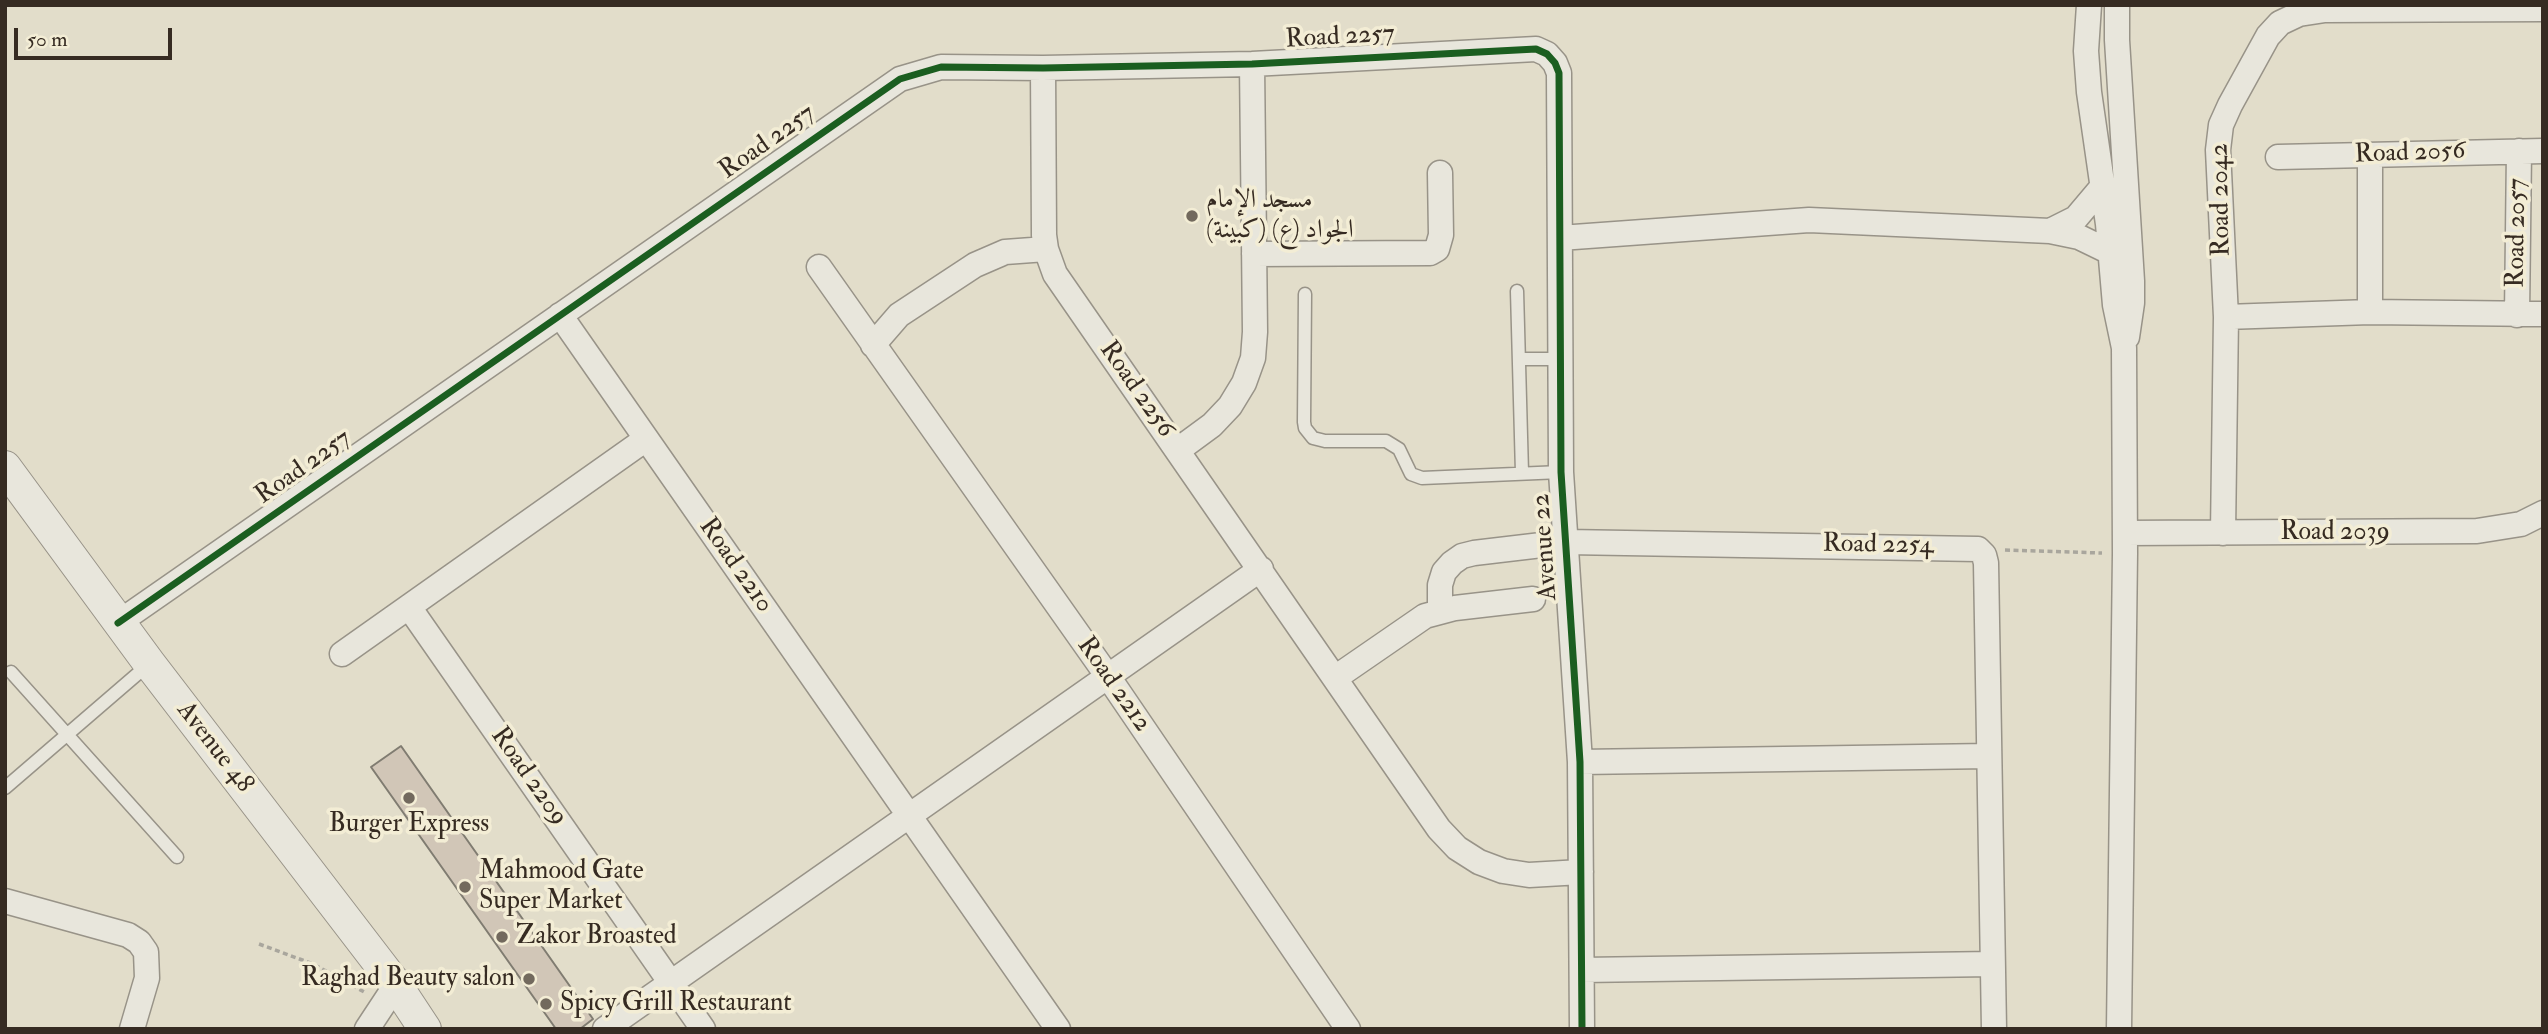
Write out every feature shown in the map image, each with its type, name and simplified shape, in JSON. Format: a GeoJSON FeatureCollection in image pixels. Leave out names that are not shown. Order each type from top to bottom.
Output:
{"type":"FeatureCollection","features":[{"type":"Feature","properties":{"kind":"street"},"geometry":{"type":"LineString","coordinates":[[2088,5],[2086,51],[2089,92],[2104,187],[2115,305],[2124,348],[2125,543],[2119,1029]]}},
{"type":"Feature","properties":{"kind":"street"},"geometry":{"type":"LineString","coordinates":[[2117,5],[2132,292],[2130,326],[2124,348]]}},
{"type":"Feature","properties":{"kind":"street","name":"Road 2042"},"geometry":{"type":"LineString","coordinates":[[2224,533],[2225,317],[2218,150],[2221,125],[2230,104],[2267,37],[2280,23],[2299,13],[2325,10],[2543,9]]}},
{"type":"Feature","properties":{"kind":"street","name":"Road 2257"},"geometry":{"type":"LineString","coordinates":[[118,622],[900,79],[920,71],[941,67],[1252,64],[1523,48],[1536,49],[1547,54],[1555,63]]}},
{"type":"Feature","properties":{"kind":"street","name":"Avenue 22"},"geometry":{"type":"LineString","coordinates":[[1555,63],[1559,73],[1561,472],[1580,762],[1582,1029]]}},
{"type":"Feature","properties":{"kind":"street","name":"Road 2257"},"geometry":{"type":"LineString","coordinates":[[1178,450],[1212,425],[1230,406],[1244,383],[1253,358],[1252,64]]}},
{"type":"Feature","properties":{"kind":"street","name":"Road 2256"},"geometry":{"type":"LineString","coordinates":[[1043,68],[1046,249],[1055,274],[1439,829],[1457,848],[1479,862],[1503,871],[1529,874],[1581,872]]}},
{"type":"Feature","properties":{"kind":"street","name":"Road 2057"},"geometry":{"type":"LineString","coordinates":[[2517,315],[2531,151]]}},
{"type":"Feature","properties":{"kind":"street","name":"Road 2056"},"geometry":{"type":"LineString","coordinates":[[2278,157],[2531,151]]}},
{"type":"Feature","properties":{"kind":"street"},"geometry":{"type":"LineString","coordinates":[[2370,156],[2370,312]]}},
{"type":"Feature","properties":{"kind":"street"},"geometry":{"type":"LineString","coordinates":[[1254,254],[1430,253],[1437,249],[1441,235],[1440,173]]}},
{"type":"Feature","properties":{"kind":"street"},"geometry":{"type":"LineString","coordinates":[[2050,230],[2076,218],[2104,187]]}},
{"type":"Feature","properties":{"kind":"street"},"geometry":{"type":"LineString","coordinates":[[1560,238],[1809,220],[2050,230],[2079,237],[2112,253]]}},
{"type":"Feature","properties":{"kind":"street"},"geometry":{"type":"LineString","coordinates":[[873,345],[899,315],[975,265],[1005,252],[1046,249]]}},
{"type":"Feature","properties":{"kind":"street","name":"Road 2212"},"geometry":{"type":"LineString","coordinates":[[818,267],[1109,678],[1348,1029]]}},
{"type":"Feature","properties":{"kind":"street","name":"Road 2057"},"geometry":{"type":"LineString","coordinates":[[2225,317],[2370,312],[2543,314]]}},
{"type":"Feature","properties":{"kind":"street","name":"Road 2210"},"geometry":{"type":"LineString","coordinates":[[559,315],[1058,1029]]}},
{"type":"Feature","properties":{"kind":"street"},"geometry":{"type":"LineString","coordinates":[[342,654],[646,439]]}},
{"type":"Feature","properties":{"kind":"street","name":"Avenue 48"},"geometry":{"type":"LineString","coordinates":[[5,467],[390,994],[425,1029]]}},
{"type":"Feature","properties":{"kind":"street","name":"Road 2039"},"geometry":{"type":"LineString","coordinates":[[2125,543],[2224,533],[2477,531],[2521,524],[2543,513]]}},
{"type":"Feature","properties":{"kind":"street"},"geometry":{"type":"LineString","coordinates":[[1440,611],[1440,585],[1444,572],[1462,556],[1567,542]]}},
{"type":"Feature","properties":{"kind":"street","name":"Road 2254"},"geometry":{"type":"LineString","coordinates":[[1567,542],[1978,549]]}},
{"type":"Feature","properties":{"kind":"street"},"geometry":{"type":"LineString","coordinates":[[1978,549],[1984,555],[1986,563],[1994,1029]]}},
{"type":"Feature","properties":{"kind":"street"},"geometry":{"type":"LineString","coordinates":[[605,1029],[1261,569]]}},
{"type":"Feature","properties":{"kind":"street"},"geometry":{"type":"LineString","coordinates":[[1335,678],[1412,624],[1440,611],[1532,599]]}},
{"type":"Feature","properties":{"kind":"street","name":"Road 2209"},"geometry":{"type":"LineString","coordinates":[[410,607],[703,1029]]}},
{"type":"Feature","properties":{"kind":"street"},"geometry":{"type":"LineString","coordinates":[[1580,762],[1989,756]]}},
{"type":"Feature","properties":{"kind":"street"},"geometry":{"type":"LineString","coordinates":[[5,901],[128,935],[139,942],[146,951],[147,978],[132,1029]]}},
{"type":"Feature","properties":{"kind":"street"},"geometry":{"type":"LineString","coordinates":[[1582,970],[1992,964]]}},
{"type":"Feature","properties":{"kind":"street"},"geometry":{"type":"LineString","coordinates":[[367,1029],[390,994]]}},
{"type":"Feature","properties":{"kind":"lane"},"geometry":{"type":"LineString","coordinates":[[1517,291],[1522,472]]}},
{"type":"Feature","properties":{"kind":"lane"},"geometry":{"type":"LineString","coordinates":[[1305,294],[1304,422],[1313,438],[1325,442],[1386,441],[1399,449],[1411,474],[1422,478],[1561,472]]}},
{"type":"Feature","properties":{"kind":"lane"},"geometry":{"type":"LineString","coordinates":[[1519,359],[1560,359]]}},
{"type":"Feature","properties":{"kind":"lane"},"geometry":{"type":"LineString","coordinates":[[5,788],[149,663]]}},
{"type":"Feature","properties":{"kind":"lane"},"geometry":{"type":"LineString","coordinates":[[11,672],[177,857]]}},
{"type":"Feature","properties":{"kind":"path"},"geometry":{"type":"LineString","coordinates":[[1978,549],[2125,543]]}},
{"type":"Feature","properties":{"kind":"path"},"geometry":{"type":"LineString","coordinates":[[260,944],[390,994]]}},
{"type":"Feature","properties":{"kind":"building"},"geometry":{"type":"Polygon","coordinates":[[[401,746],[593,1019],[580,1029],[556,1029],[371,767],[401,746]]]}},
{"type":"Feature","properties":{"kind":"cycle path"},"geometry":{"type":"LineString","coordinates":[[118,623],[900,79],[941,67],[1252,64],[1536,49],[1547,54],[1559,73],[1561,472],[1580,762],[1582,1029]]}},
{"type":"Feature","properties":{"kind":"place","name":"مسجد الإمام الجواد (ع) (كبينة)"},"geometry":{"type":"Point","coordinates":[1192,216]}},
{"type":"Feature","properties":{"kind":"place","name":"Burger Express"},"geometry":{"type":"Point","coordinates":[409,798]}},
{"type":"Feature","properties":{"kind":"place","name":"Mahmood Gate Super Market"},"geometry":{"type":"Point","coordinates":[465,887]}},
{"type":"Feature","properties":{"kind":"place","name":"Zakor Broasted"},"geometry":{"type":"Point","coordinates":[502,937]}},
{"type":"Feature","properties":{"kind":"place","name":"Raghad Beauty salon"},"geometry":{"type":"Point","coordinates":[529,979]}},
{"type":"Feature","properties":{"kind":"place","name":"Spicy Grill Restaurant"},"geometry":{"type":"Point","coordinates":[546,1004]}}]}
